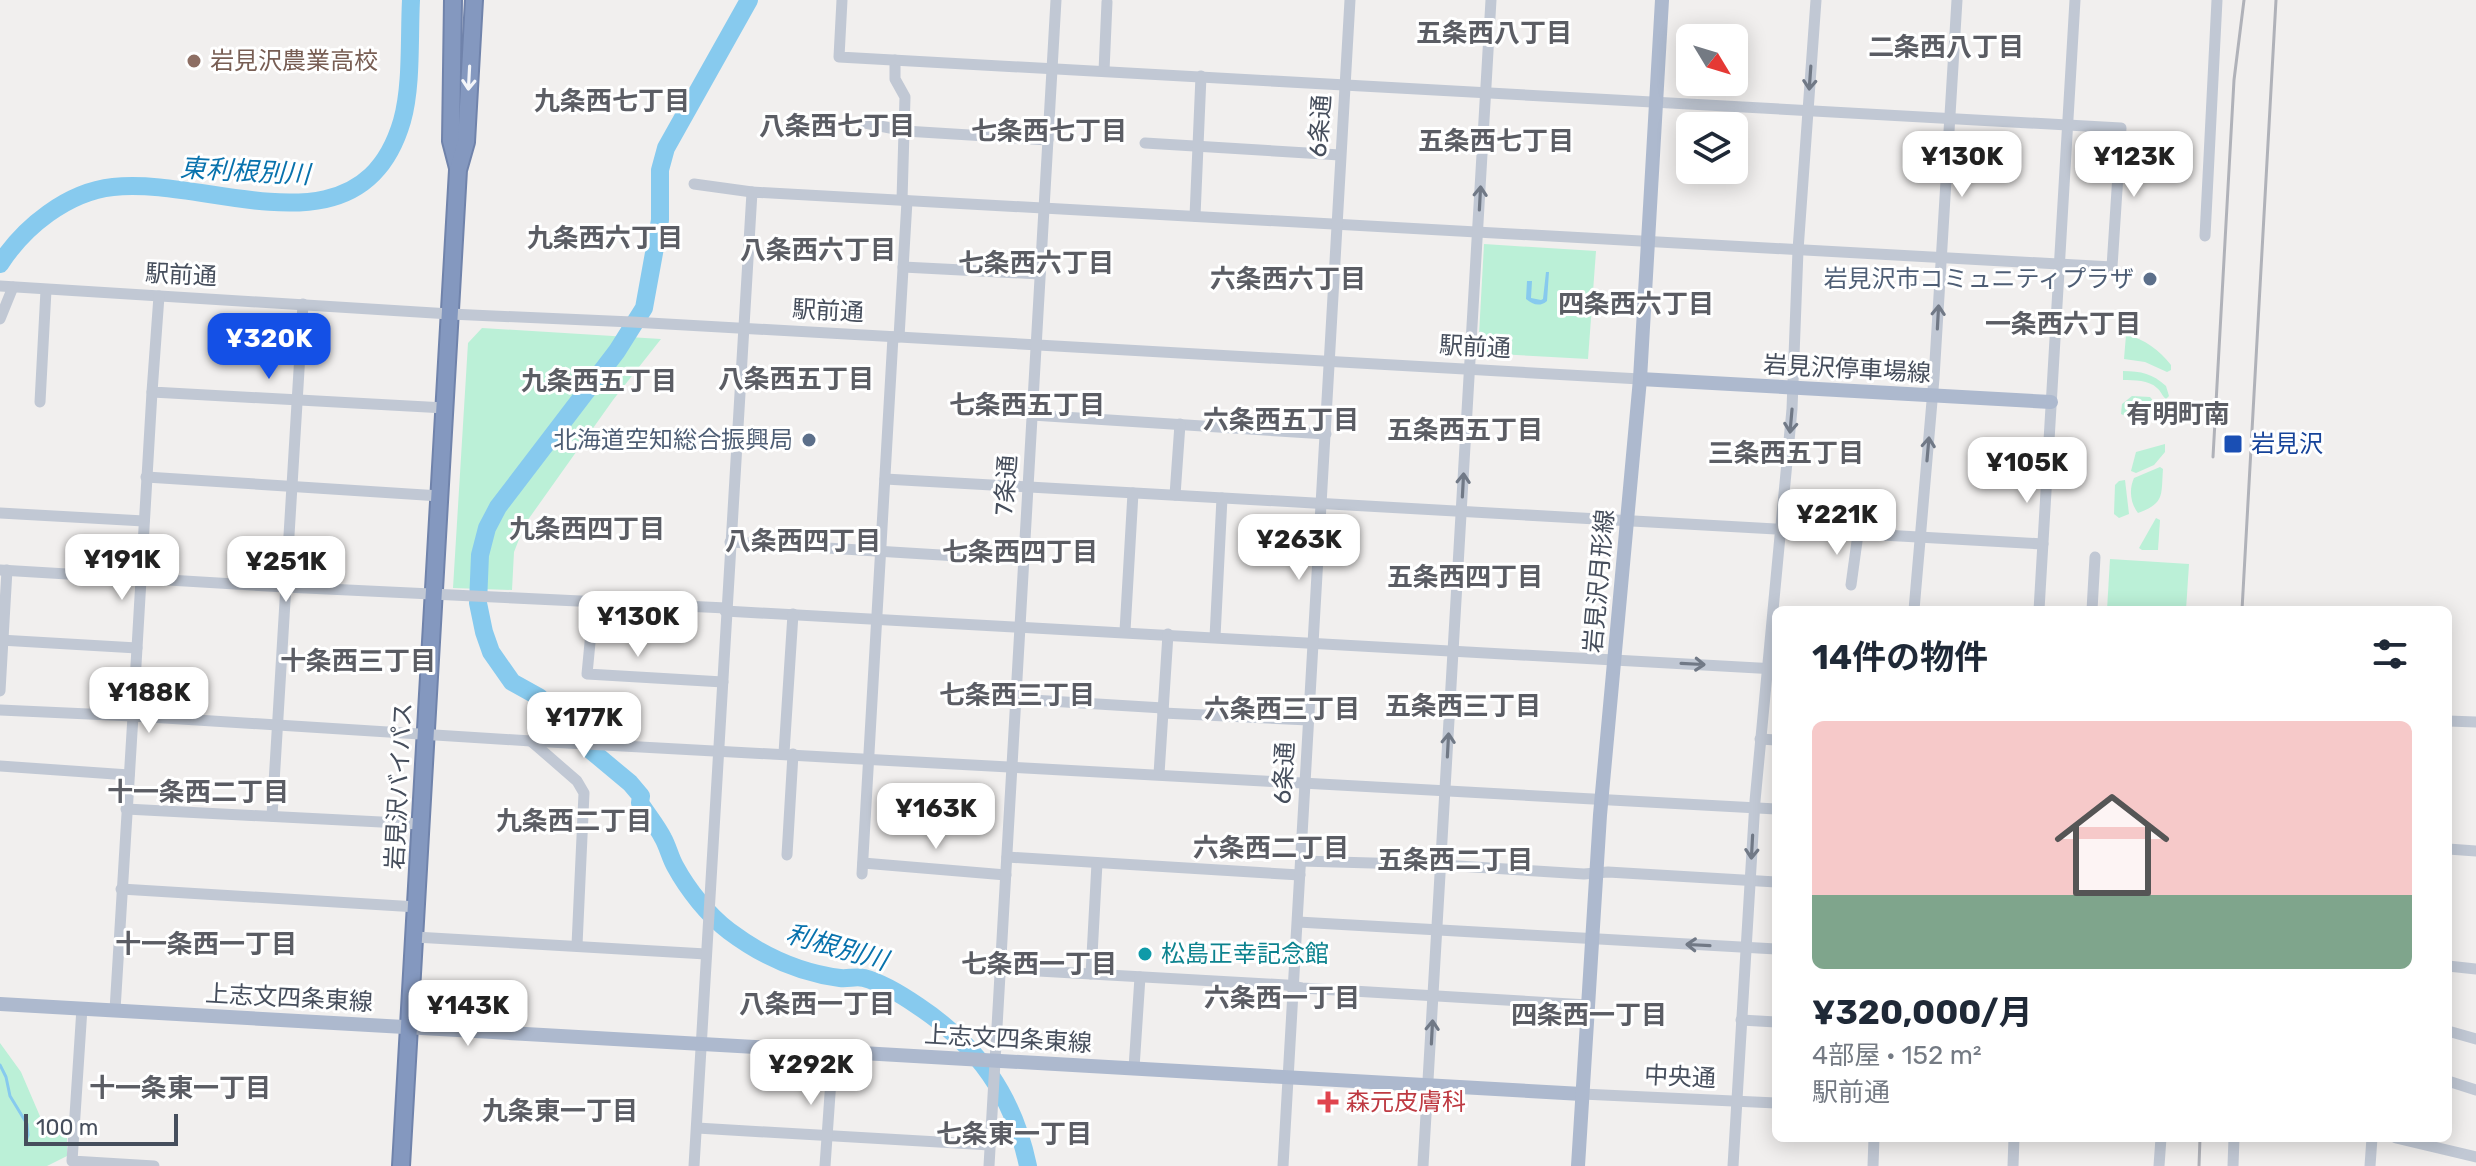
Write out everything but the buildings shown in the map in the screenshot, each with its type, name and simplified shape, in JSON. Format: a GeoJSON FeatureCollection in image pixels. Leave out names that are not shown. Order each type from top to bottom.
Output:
{"type":"FeatureCollection","features":[{"type":"Feature","properties":{"kind":"highway","name":"岩見沢バイパス"},"geometry":{"type":"LineString","coordinates":[[453,0],[451,141],[458,170]]}},
{"type":"Feature","properties":{"kind":"highway","name":"岩見沢バイパス"},"geometry":{"type":"LineString","coordinates":[[401,1166],[458,170],[466,142],[474,0]]}},
{"type":"Feature","properties":{"kind":"main road","name":"岩見沢月形線"},"geometry":{"type":"LineString","coordinates":[[1578,1166],[1601,799],[1640,379],[1662,0]]}},
{"type":"Feature","properties":{"kind":"main road","name":"岩見沢停車場線"},"geometry":{"type":"LineString","coordinates":[[1640,379],[2051,402]]}},
{"type":"Feature","properties":{"kind":"main road","name":"上志文四条東線"},"geometry":{"type":"LineString","coordinates":[[0,1004],[484,1029],[938,1057],[1000,1064],[1134,1068],[1582,1094]]}},
{"type":"Feature","properties":{"kind":"street"},"geometry":{"type":"LineString","coordinates":[[694,184],[752,192],[2112,267],[2121,128],[839,57],[842,0]]}},
{"type":"Feature","properties":{"kind":"street","name":"7条通"},"geometry":{"type":"LineString","coordinates":[[990,1141],[1000,1064],[996,1044],[1056,0]]}},
{"type":"Feature","properties":{"kind":"street","name":"6条通"},"geometry":{"type":"LineString","coordinates":[[1283,1166],[1350,0]]}},
{"type":"Feature","properties":{"kind":"street"},"geometry":{"type":"LineString","coordinates":[[1423,1166],[1491,0]]}},
{"type":"Feature","properties":{"kind":"street"},"geometry":{"type":"LineString","coordinates":[[1775,606],[1792,409],[1798,250],[1816,0]]}},
{"type":"Feature","properties":{"kind":"street"},"geometry":{"type":"LineString","coordinates":[[1914,606],[1933,395],[1957,0]]}},
{"type":"Feature","properties":{"kind":"street"},"geometry":{"type":"LineString","coordinates":[[2039,606],[2075,0]]}},
{"type":"Feature","properties":{"kind":"street"},"geometry":{"type":"LineString","coordinates":[[2205,236],[2217,0]]}},
{"type":"Feature","properties":{"kind":"street"},"geometry":{"type":"LineString","coordinates":[[1104,71],[1107,2]]}},
{"type":"Feature","properties":{"kind":"street"},"geometry":{"type":"LineString","coordinates":[[895,60],[895,79],[905,97],[903,267],[885,479],[863,868],[1006,875]]}},
{"type":"Feature","properties":{"kind":"street"},"geometry":{"type":"LineString","coordinates":[[1195,216],[1201,76]]}},
{"type":"Feature","properties":{"kind":"street"},"geometry":{"type":"LineString","coordinates":[[865,123],[905,131],[1048,140]]}},
{"type":"Feature","properties":{"kind":"street"},"geometry":{"type":"LineString","coordinates":[[1145,143],[1340,155]]}},
{"type":"Feature","properties":{"kind":"street"},"geometry":{"type":"LineString","coordinates":[[694,1166],[752,192]]}},
{"type":"Feature","properties":{"kind":"street"},"geometry":{"type":"LineString","coordinates":[[903,267],[1040,274]]}},
{"type":"Feature","properties":{"kind":"street"},"geometry":{"type":"LineString","coordinates":[[0,319],[7,287]]}},
{"type":"Feature","properties":{"kind":"street","name":"駅前通"},"geometry":{"type":"LineString","coordinates":[[7,287],[1640,379]]}},
{"type":"Feature","properties":{"kind":"street"},"geometry":{"type":"LineString","coordinates":[[40,402],[46,290]]}},
{"type":"Feature","properties":{"kind":"street"},"geometry":{"type":"LineString","coordinates":[[115,1010],[159,296]]}},
{"type":"Feature","properties":{"kind":"street"},"geometry":{"type":"LineString","coordinates":[[272,816],[303,304]]}},
{"type":"Feature","properties":{"kind":"street"},"geometry":{"type":"LineString","coordinates":[[152,392],[445,408]]}},
{"type":"Feature","properties":{"kind":"street"},"geometry":{"type":"LineString","coordinates":[[1032,415],[1326,434]]}},
{"type":"Feature","properties":{"kind":"street"},"geometry":{"type":"LineString","coordinates":[[1175,495],[1180,424]]}},
{"type":"Feature","properties":{"kind":"street"},"geometry":{"type":"LineString","coordinates":[[146,477],[440,496]]}},
{"type":"Feature","properties":{"kind":"street"},"geometry":{"type":"LineString","coordinates":[[885,479],[2043,544]]}},
{"type":"Feature","properties":{"kind":"street"},"geometry":{"type":"LineString","coordinates":[[1125,631],[1133,493]]}},
{"type":"Feature","properties":{"kind":"street"},"geometry":{"type":"LineString","coordinates":[[1215,637],[1222,498]]}},
{"type":"Feature","properties":{"kind":"street"},"geometry":{"type":"LineString","coordinates":[[0,513],[144,521]]}},
{"type":"Feature","properties":{"kind":"street"},"geometry":{"type":"LineString","coordinates":[[1851,585],[1858,534]]}},
{"type":"Feature","properties":{"kind":"street"},"geometry":{"type":"LineString","coordinates":[[730,542],[1023,560]]}},
{"type":"Feature","properties":{"kind":"street"},"geometry":{"type":"LineString","coordinates":[[2092,606],[2095,557]]}},
{"type":"Feature","properties":{"kind":"street"},"geometry":{"type":"LineString","coordinates":[[0,691],[3,570],[1771,669],[1760,739],[1733,1166]]}},
{"type":"Feature","properties":{"kind":"street"},"geometry":{"type":"LineString","coordinates":[[594,601],[587,674],[723,682]]}},
{"type":"Feature","properties":{"kind":"street"},"geometry":{"type":"LineString","coordinates":[[787,855],[793,614]]}},
{"type":"Feature","properties":{"kind":"street"},"geometry":{"type":"LineString","coordinates":[[1159,774],[1168,634]]}},
{"type":"Feature","properties":{"kind":"street"},"geometry":{"type":"LineString","coordinates":[[2,640],[137,648]]}},
{"type":"Feature","properties":{"kind":"street"},"geometry":{"type":"LineString","coordinates":[[1016,699],[1309,720]]}},
{"type":"Feature","properties":{"kind":"street"},"geometry":{"type":"LineString","coordinates":[[0,710],[1772,809]]}},
{"type":"Feature","properties":{"kind":"street"},"geometry":{"type":"LineString","coordinates":[[2452,721],[2476,722]]}},
{"type":"Feature","properties":{"kind":"street"},"geometry":{"type":"LineString","coordinates":[[1760,739],[1772,740]]}},
{"type":"Feature","properties":{"kind":"street"},"geometry":{"type":"LineString","coordinates":[[537,741],[577,781],[584,793],[577,945]]}},
{"type":"Feature","properties":{"kind":"street"},"geometry":{"type":"LineString","coordinates":[[0,766],[129,775]]}},
{"type":"Feature","properties":{"kind":"street"},"geometry":{"type":"LineString","coordinates":[[126,809],[420,824]]}},
{"type":"Feature","properties":{"kind":"street"},"geometry":{"type":"LineString","coordinates":[[2452,849],[2476,851]]}},
{"type":"Feature","properties":{"kind":"street"},"geometry":{"type":"LineString","coordinates":[[1007,857],[1300,875]]}},
{"type":"Feature","properties":{"kind":"street"},"geometry":{"type":"LineString","coordinates":[[1301,861],[1772,882]]}},
{"type":"Feature","properties":{"kind":"street"},"geometry":{"type":"LineString","coordinates":[[1091,974],[1097,863]]}},
{"type":"Feature","properties":{"kind":"street"},"geometry":{"type":"LineString","coordinates":[[121,889],[417,907]]}},
{"type":"Feature","properties":{"kind":"street"},"geometry":{"type":"LineString","coordinates":[[1298,922],[1772,949]]}},
{"type":"Feature","properties":{"kind":"street"},"geometry":{"type":"LineString","coordinates":[[415,937],[706,954]]}},
{"type":"Feature","properties":{"kind":"street"},"geometry":{"type":"LineString","coordinates":[[2452,966],[2476,969]]}},
{"type":"Feature","properties":{"kind":"street"},"geometry":{"type":"LineString","coordinates":[[1001,969],[1588,1005]]}},
{"type":"Feature","properties":{"kind":"street"},"geometry":{"type":"LineString","coordinates":[[1134,1068],[1140,977]]}},
{"type":"Feature","properties":{"kind":"street"},"geometry":{"type":"LineString","coordinates":[[82,1008],[72,1161],[154,1166]]}},
{"type":"Feature","properties":{"kind":"street"},"geometry":{"type":"LineString","coordinates":[[1741,1020],[1772,1022]]}},
{"type":"Feature","properties":{"kind":"street"},"geometry":{"type":"LineString","coordinates":[[2452,1032],[2476,1039]]}},
{"type":"Feature","properties":{"kind":"street"},"geometry":{"type":"LineString","coordinates":[[825,1166],[833,1051]]}},
{"type":"Feature","properties":{"kind":"street"},"geometry":{"type":"LineString","coordinates":[[2452,1082],[2476,1090]]}},
{"type":"Feature","properties":{"kind":"street","name":"中央通"},"geometry":{"type":"LineString","coordinates":[[1582,1094],[1772,1103]]}},
{"type":"Feature","properties":{"kind":"street"},"geometry":{"type":"LineString","coordinates":[[697,1128],[827,1137],[990,1141],[989,1166]]}},
{"type":"Feature","properties":{"kind":"street"},"geometry":{"type":"LineString","coordinates":[[1873,1166],[1874,1142]]}},
{"type":"Feature","properties":{"kind":"street"},"geometry":{"type":"LineString","coordinates":[[2013,1166],[2014,1142]]}},
{"type":"Feature","properties":{"kind":"street"},"geometry":{"type":"LineString","coordinates":[[2159,1166],[2161,1142]]}},
{"type":"Feature","properties":{"kind":"street"},"geometry":{"type":"LineString","coordinates":[[2233,1166],[2234,1142]]}},
{"type":"Feature","properties":{"kind":"street"},"geometry":{"type":"LineString","coordinates":[[2370,1166],[2372,1142]]}},
{"type":"Feature","properties":{"kind":"street"},"geometry":{"type":"LineString","coordinates":[[2413,1142],[2476,1157]]}},
{"type":"Feature","properties":{"kind":"green space"},"geometry":{"type":"Polygon","coordinates":[[[1484,244],[1596,251],[1588,359],[1478,353],[1484,244]]]}},
{"type":"Feature","properties":{"kind":"green space"},"geometry":{"type":"Polygon","coordinates":[[[482,328],[661,339],[613,400],[525,524],[514,552],[512,590],[453,588],[468,343],[482,328]]]}},
{"type":"Feature","properties":{"kind":"green space"},"geometry":{"type":"Polygon","coordinates":[[[2126,335],[2156,350],[2171,365],[2171,370],[2167,372],[2145,362],[2124,359],[2126,335]]]}},
{"type":"Feature","properties":{"kind":"green space"},"geometry":{"type":"Polygon","coordinates":[[[2123,371],[2151,376],[2166,386],[2169,396],[2166,399],[2150,383],[2123,380],[2123,371]]]}},
{"type":"Feature","properties":{"kind":"green space"},"geometry":{"type":"Polygon","coordinates":[[[2132,396],[2150,397],[2155,403],[2150,418],[2130,418],[2121,414],[2122,404],[2132,396]]]}},
{"type":"Feature","properties":{"kind":"green space"},"geometry":{"type":"Polygon","coordinates":[[[2165,444],[2165,452],[2154,465],[2136,473],[2131,471],[2136,452],[2165,444]]]}},
{"type":"Feature","properties":{"kind":"green space"},"geometry":{"type":"Polygon","coordinates":[[[2160,467],[2163,469],[2160,497],[2153,506],[2138,513],[2131,496],[2134,478],[2160,467]]]}},
{"type":"Feature","properties":{"kind":"green space"},"geometry":{"type":"Polygon","coordinates":[[[2125,480],[2129,514],[2119,518],[2114,514],[2115,485],[2125,480]]]}},
{"type":"Feature","properties":{"kind":"green space"},"geometry":{"type":"Polygon","coordinates":[[[2156,518],[2160,520],[2158,550],[2142,550],[2139,548],[2156,518]]]}},
{"type":"Feature","properties":{"kind":"green space"},"geometry":{"type":"Polygon","coordinates":[[[2110,559],[2189,564],[2186,606],[2107,606],[2110,559]]]}},
{"type":"Feature","properties":{"kind":"green space"},"geometry":{"type":"Polygon","coordinates":[[[0,1043],[21,1072],[45,1128],[67,1132],[67,1156],[47,1166],[0,1166],[0,1043]]]}},
{"type":"Feature","properties":{"kind":"water"},"geometry":{"type":"Polygon","coordinates":[[[1546,272],[1549,272],[1547,301],[1534,304],[1526,299],[1527,281],[1532,281],[1531,298],[1541,300],[1546,272]]]}},
{"type":"Feature","properties":{"kind":"waterway","name":"東利根別川"},"geometry":{"type":"LineString","coordinates":[[0,264],[21,237],[48,214],[96,190],[152,187],[278,202],[318,201],[353,189],[382,164],[402,121],[409,77],[411,0]]}},
{"type":"Feature","properties":{"kind":"waterway","name":"利根別川"},"geometry":{"type":"LineString","coordinates":[[574,733],[539,697],[512,682],[491,652],[478,603],[480,555],[487,528],[498,507],[617,351],[644,308],[660,220],[660,170],[666,148],[749,0]]}},
{"type":"Feature","properties":{"kind":"waterway","name":"利根別川"},"geometry":{"type":"LineString","coordinates":[[588,748],[641,796],[640,803],[661,834],[686,884],[721,925],[754,948],[796,967],[825,976],[864,978],[885,986],[918,1006],[958,1038],[990,1074],[1002,1095],[1013,1117],[1028,1166]]}},
{"type":"Feature","properties":{"kind":"waterway"},"geometry":{"type":"LineString","coordinates":[[0,1065],[10,1096],[27,1124],[26,1141]]}},
{"type":"Feature","properties":{"kind":"railway"},"geometry":{"type":"LineString","coordinates":[[2213,457],[2234,80],[2244,0]]}},
{"type":"Feature","properties":{"kind":"railway"},"geometry":{"type":"LineString","coordinates":[[2242,606],[2276,0]]}},
{"type":"Feature","properties":{"kind":"railway"},"geometry":{"type":"LineString","coordinates":[[2199,1166],[2200,1142]]}},
{"type":"Feature","properties":{"kind":"place","name":"岩見沢農業高校"},"geometry":{"type":"Point","coordinates":[194,61]}},
{"type":"Feature","properties":{"kind":"place","name":"岩見沢市コミュニティプラザ"},"geometry":{"type":"Point","coordinates":[2150,279]}},
{"type":"Feature","properties":{"kind":"place","name":"北海道空知総合振興局"},"geometry":{"type":"Point","coordinates":[809,440]}},
{"type":"Feature","properties":{"kind":"place","name":"岩見沢"},"geometry":{"type":"Point","coordinates":[2233,444]}},
{"type":"Feature","properties":{"kind":"place","name":"松島正幸記念館"},"geometry":{"type":"Point","coordinates":[1145,954]}},
{"type":"Feature","properties":{"kind":"place","name":"森元皮膚科"},"geometry":{"type":"Point","coordinates":[1328,1102]}},
{"type":"Feature","properties":{"kind":"district","name":"五条西八丁目"},"geometry":{"type":"Point","coordinates":[1494,33]}},
{"type":"Feature","properties":{"kind":"district","name":"二条西八丁目"},"geometry":{"type":"Point","coordinates":[1946,47]}},
{"type":"Feature","properties":{"kind":"district","name":"九条西七丁目"},"geometry":{"type":"Point","coordinates":[612,101]}},
{"type":"Feature","properties":{"kind":"district","name":"八条西七丁目"},"geometry":{"type":"Point","coordinates":[837,126]}},
{"type":"Feature","properties":{"kind":"district","name":"七条西七丁目"},"geometry":{"type":"Point","coordinates":[1049,131]}},
{"type":"Feature","properties":{"kind":"district","name":"五条西七丁目"},"geometry":{"type":"Point","coordinates":[1496,141]}},
{"type":"Feature","properties":{"kind":"district","name":"九条西六丁目"},"geometry":{"type":"Point","coordinates":[605,238]}},
{"type":"Feature","properties":{"kind":"district","name":"八条西六丁目"},"geometry":{"type":"Point","coordinates":[818,250]}},
{"type":"Feature","properties":{"kind":"district","name":"七条西六丁目"},"geometry":{"type":"Point","coordinates":[1036,263]}},
{"type":"Feature","properties":{"kind":"district","name":"六条西六丁目"},"geometry":{"type":"Point","coordinates":[1288,279]}},
{"type":"Feature","properties":{"kind":"district","name":"四条西六丁目"},"geometry":{"type":"Point","coordinates":[1636,304]}},
{"type":"Feature","properties":{"kind":"district","name":"一条西六丁目"},"geometry":{"type":"Point","coordinates":[2063,324]}},
{"type":"Feature","properties":{"kind":"district","name":"八条西五丁目"},"geometry":{"type":"Point","coordinates":[796,379]}},
{"type":"Feature","properties":{"kind":"district","name":"九条西五丁目"},"geometry":{"type":"Point","coordinates":[599,381]}},
{"type":"Feature","properties":{"kind":"district","name":"七条西五丁目"},"geometry":{"type":"Point","coordinates":[1027,405]}},
{"type":"Feature","properties":{"kind":"district","name":"有明町南"},"geometry":{"type":"Point","coordinates":[2178,414]}},
{"type":"Feature","properties":{"kind":"district","name":"六条西五丁目"},"geometry":{"type":"Point","coordinates":[1281,420]}},
{"type":"Feature","properties":{"kind":"district","name":"五条西五丁目"},"geometry":{"type":"Point","coordinates":[1465,430]}},
{"type":"Feature","properties":{"kind":"district","name":"三条西五丁目"},"geometry":{"type":"Point","coordinates":[1786,453]}},
{"type":"Feature","properties":{"kind":"district","name":"九条西四丁目"},"geometry":{"type":"Point","coordinates":[587,529]}},
{"type":"Feature","properties":{"kind":"district","name":"八条西四丁目"},"geometry":{"type":"Point","coordinates":[803,541]}},
{"type":"Feature","properties":{"kind":"district","name":"七条西四丁目"},"geometry":{"type":"Point","coordinates":[1020,552]}},
{"type":"Feature","properties":{"kind":"district","name":"五条西四丁目"},"geometry":{"type":"Point","coordinates":[1465,577]}},
{"type":"Feature","properties":{"kind":"district","name":"十条西三丁目"},"geometry":{"type":"Point","coordinates":[358,661]}},
{"type":"Feature","properties":{"kind":"district","name":"七条西三丁目"},"geometry":{"type":"Point","coordinates":[1017,695]}},
{"type":"Feature","properties":{"kind":"district","name":"五条西三丁目"},"geometry":{"type":"Point","coordinates":[1463,706]}},
{"type":"Feature","properties":{"kind":"district","name":"六条西三丁目"},"geometry":{"type":"Point","coordinates":[1282,709]}},
{"type":"Feature","properties":{"kind":"district","name":"十一条西二丁目"},"geometry":{"type":"Point","coordinates":[198,792]}},
{"type":"Feature","properties":{"kind":"district","name":"九条西二丁目"},"geometry":{"type":"Point","coordinates":[574,821]}},
{"type":"Feature","properties":{"kind":"district","name":"六条西二丁目"},"geometry":{"type":"Point","coordinates":[1271,848]}},
{"type":"Feature","properties":{"kind":"district","name":"五条西二丁目"},"geometry":{"type":"Point","coordinates":[1455,860]}},
{"type":"Feature","properties":{"kind":"district","name":"十一条西一丁目"},"geometry":{"type":"Point","coordinates":[206,944]}},
{"type":"Feature","properties":{"kind":"district","name":"七条西一丁目"},"geometry":{"type":"Point","coordinates":[1039,964]}},
{"type":"Feature","properties":{"kind":"district","name":"六条西一丁目"},"geometry":{"type":"Point","coordinates":[1282,998]}},
{"type":"Feature","properties":{"kind":"district","name":"八条西一丁目"},"geometry":{"type":"Point","coordinates":[817,1004]}},
{"type":"Feature","properties":{"kind":"district","name":"四条西一丁目"},"geometry":{"type":"Point","coordinates":[1589,1015]}},
{"type":"Feature","properties":{"kind":"district","name":"十一条東一丁目"},"geometry":{"type":"Point","coordinates":[180,1088]}},
{"type":"Feature","properties":{"kind":"district","name":"九条東一丁目"},"geometry":{"type":"Point","coordinates":[560,1111]}},
{"type":"Feature","properties":{"kind":"district","name":"七条東一丁目"},"geometry":{"type":"Point","coordinates":[1014,1134]}}]}
